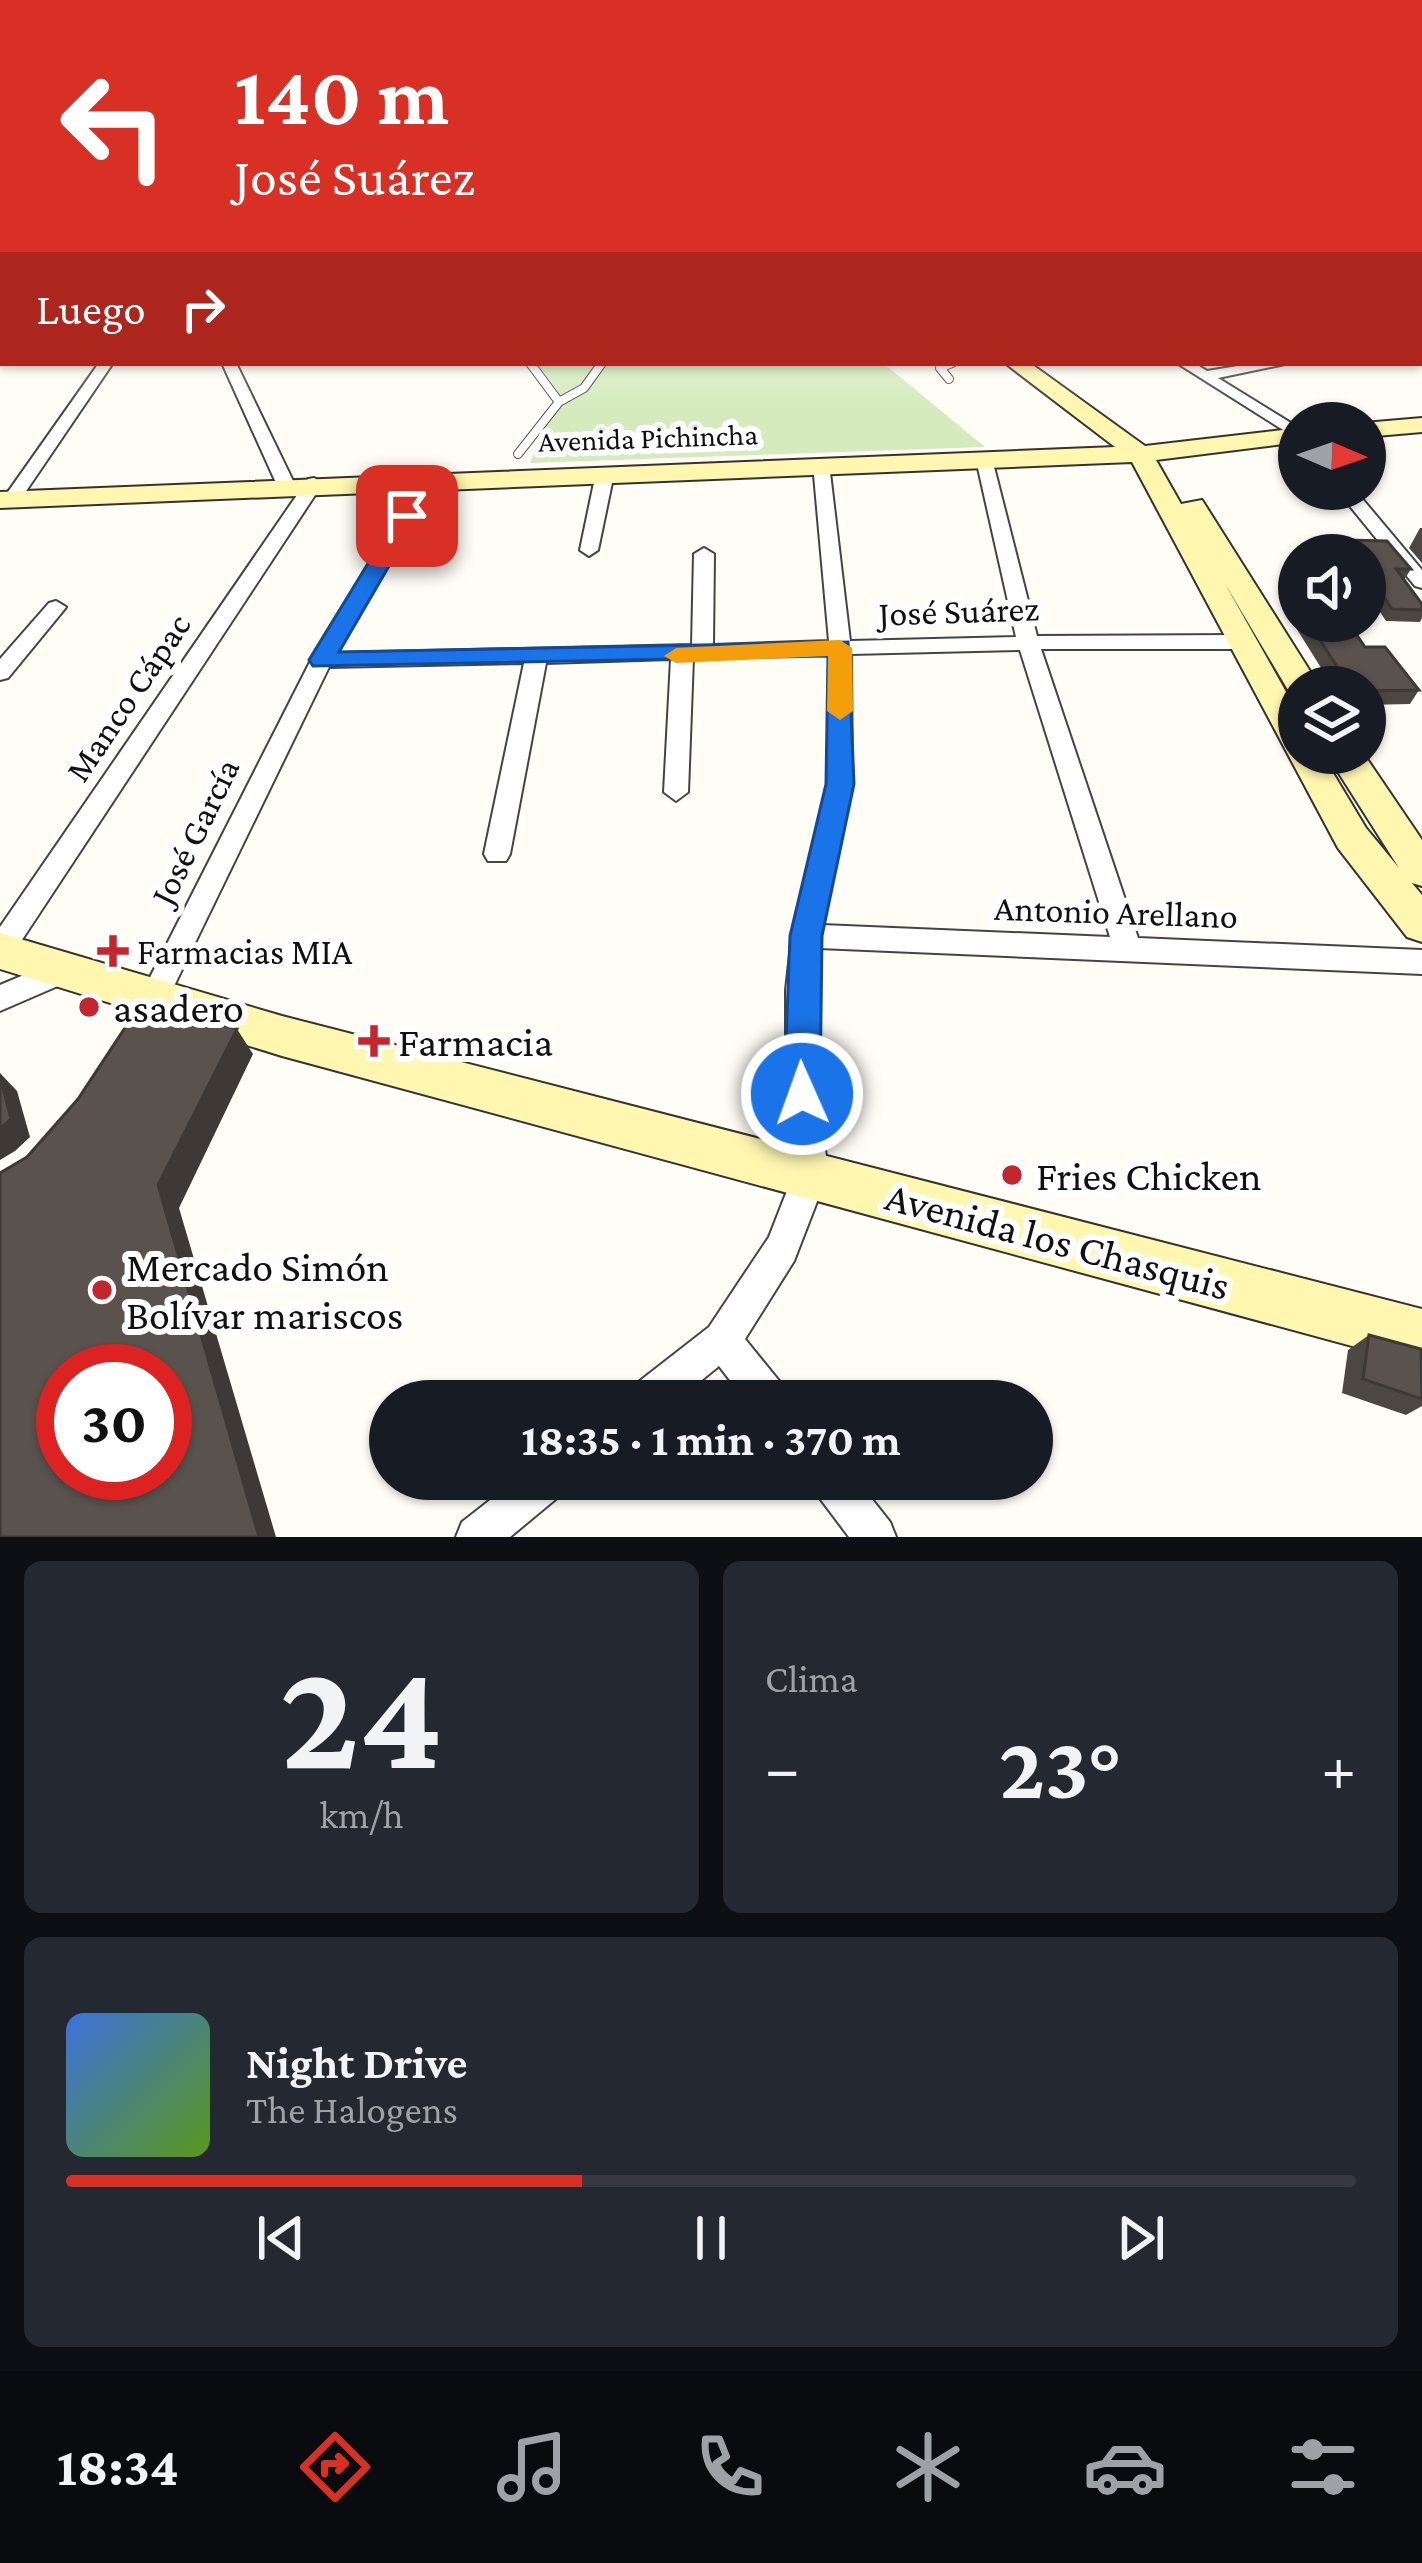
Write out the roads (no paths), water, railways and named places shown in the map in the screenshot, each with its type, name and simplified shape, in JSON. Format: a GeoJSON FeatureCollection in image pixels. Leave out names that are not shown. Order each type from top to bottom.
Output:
{"type":"FeatureCollection","features":[{"type":"Feature","properties":{"kind":"main road"},"geometry":{"type":"LineString","coordinates":[[1020,366],[1150,453],[1239,642],[1278,709]]}},
{"type":"Feature","properties":{"kind":"main road"},"geometry":{"type":"LineString","coordinates":[[1043,366],[1150,453],[1289,666]]}},
{"type":"Feature","properties":{"kind":"main road"},"geometry":{"type":"LineString","coordinates":[[1386,428],[1422,425]]}},
{"type":"Feature","properties":{"kind":"main road","name":"Avenida Pichincha"},"geometry":{"type":"LineString","coordinates":[[6,499],[1150,453],[1278,438]]}},
{"type":"Feature","properties":{"kind":"main road"},"geometry":{"type":"LineString","coordinates":[[1315,774],[1352,838],[1422,926]]}},
{"type":"Feature","properties":{"kind":"main road"},"geometry":{"type":"LineString","coordinates":[[1357,774],[1422,871]]}},
{"type":"Feature","properties":{"kind":"main road","name":"Avenida los Chasquis"},"geometry":{"type":"LineString","coordinates":[[0,950],[64,970],[145,1014],[282,1036],[1422,1337]]}},
{"type":"Feature","properties":{"kind":"street"},"geometry":{"type":"LineString","coordinates":[[6,499],[104,366]]}},
{"type":"Feature","properties":{"kind":"street"},"geometry":{"type":"LineString","coordinates":[[231,366],[300,484]]}},
{"type":"Feature","properties":{"kind":"street"},"geometry":{"type":"LineString","coordinates":[[1188,366],[1278,422]]}},
{"type":"Feature","properties":{"kind":"street"},"geometry":{"type":"LineString","coordinates":[[1203,376],[1265,366]]}},
{"type":"Feature","properties":{"kind":"street"},"geometry":{"type":"LineString","coordinates":[[984,459],[1027,640],[1127,947]]}},
{"type":"Feature","properties":{"kind":"street"},"geometry":{"type":"LineString","coordinates":[[672,1380],[722,1340],[782,1250],[811,1173],[800,1033],[806,936],[840,784],[840,648],[821,464]]}},
{"type":"Feature","properties":{"kind":"street"},"geometry":{"type":"LineString","coordinates":[[589,550],[605,473]]}},
{"type":"Feature","properties":{"kind":"street","name":"José García"},"geometry":{"type":"LineString","coordinates":[[145,1014],[322,660],[429,480]]}},
{"type":"Feature","properties":{"kind":"street","name":"Manco Cápac"},"geometry":{"type":"LineString","coordinates":[[0,950],[300,484]]}},
{"type":"Feature","properties":{"kind":"street"},"geometry":{"type":"LineString","coordinates":[[1362,510],[1422,582]]}},
{"type":"Feature","properties":{"kind":"street"},"geometry":{"type":"LineString","coordinates":[[676,792],[704,554]]}},
{"type":"Feature","properties":{"kind":"street"},"geometry":{"type":"LineString","coordinates":[[0,673],[56,607]]}},
{"type":"Feature","properties":{"kind":"street","name":"José Suárez"},"geometry":{"type":"LineString","coordinates":[[322,660],[692,655],[1027,640],[1239,642]]}},
{"type":"Feature","properties":{"kind":"street"},"geometry":{"type":"LineString","coordinates":[[497,854],[536,659]]}},
{"type":"Feature","properties":{"kind":"street","name":"Antonio Arellano"},"geometry":{"type":"LineString","coordinates":[[806,936],[1422,962]]}},
{"type":"Feature","properties":{"kind":"street"},"geometry":{"type":"LineString","coordinates":[[0,998],[64,970]]}},
{"type":"Feature","properties":{"kind":"street"},"geometry":{"type":"LineString","coordinates":[[722,1340],[753,1380]]}},
{"type":"Feature","properties":{"kind":"street"},"geometry":{"type":"LineString","coordinates":[[480,1536],[524,1500]]}},
{"type":"Feature","properties":{"kind":"street"},"geometry":{"type":"LineString","coordinates":[[846,1500],[875,1537]]}},
{"type":"Feature","properties":{"kind":"lane"},"geometry":{"type":"LineString","coordinates":[[532,366],[559,402]]}},
{"type":"Feature","properties":{"kind":"lane"},"geometry":{"type":"LineString","coordinates":[[518,454],[559,402],[584,388],[600,366]]}},
{"type":"Feature","properties":{"kind":"lane"},"geometry":{"type":"LineString","coordinates":[[945,366],[940,368],[949,379]]}},
{"type":"Feature","properties":{"kind":"place","name":"Farmacias MIA"},"geometry":{"type":"Point","coordinates":[113,951]}},
{"type":"Feature","properties":{"kind":"place","name":"asadero"},"geometry":{"type":"Point","coordinates":[89,1007]}},
{"type":"Feature","properties":{"kind":"place","name":"Farmacia"},"geometry":{"type":"Point","coordinates":[374,1041]}},
{"type":"Feature","properties":{"kind":"place","name":"Fries Chicken"},"geometry":{"type":"Point","coordinates":[1012,1175]}},
{"type":"Feature","properties":{"kind":"place","name":"Mercado Simón Bolívar mariscos"},"geometry":{"type":"Point","coordinates":[102,1290]}}]}
